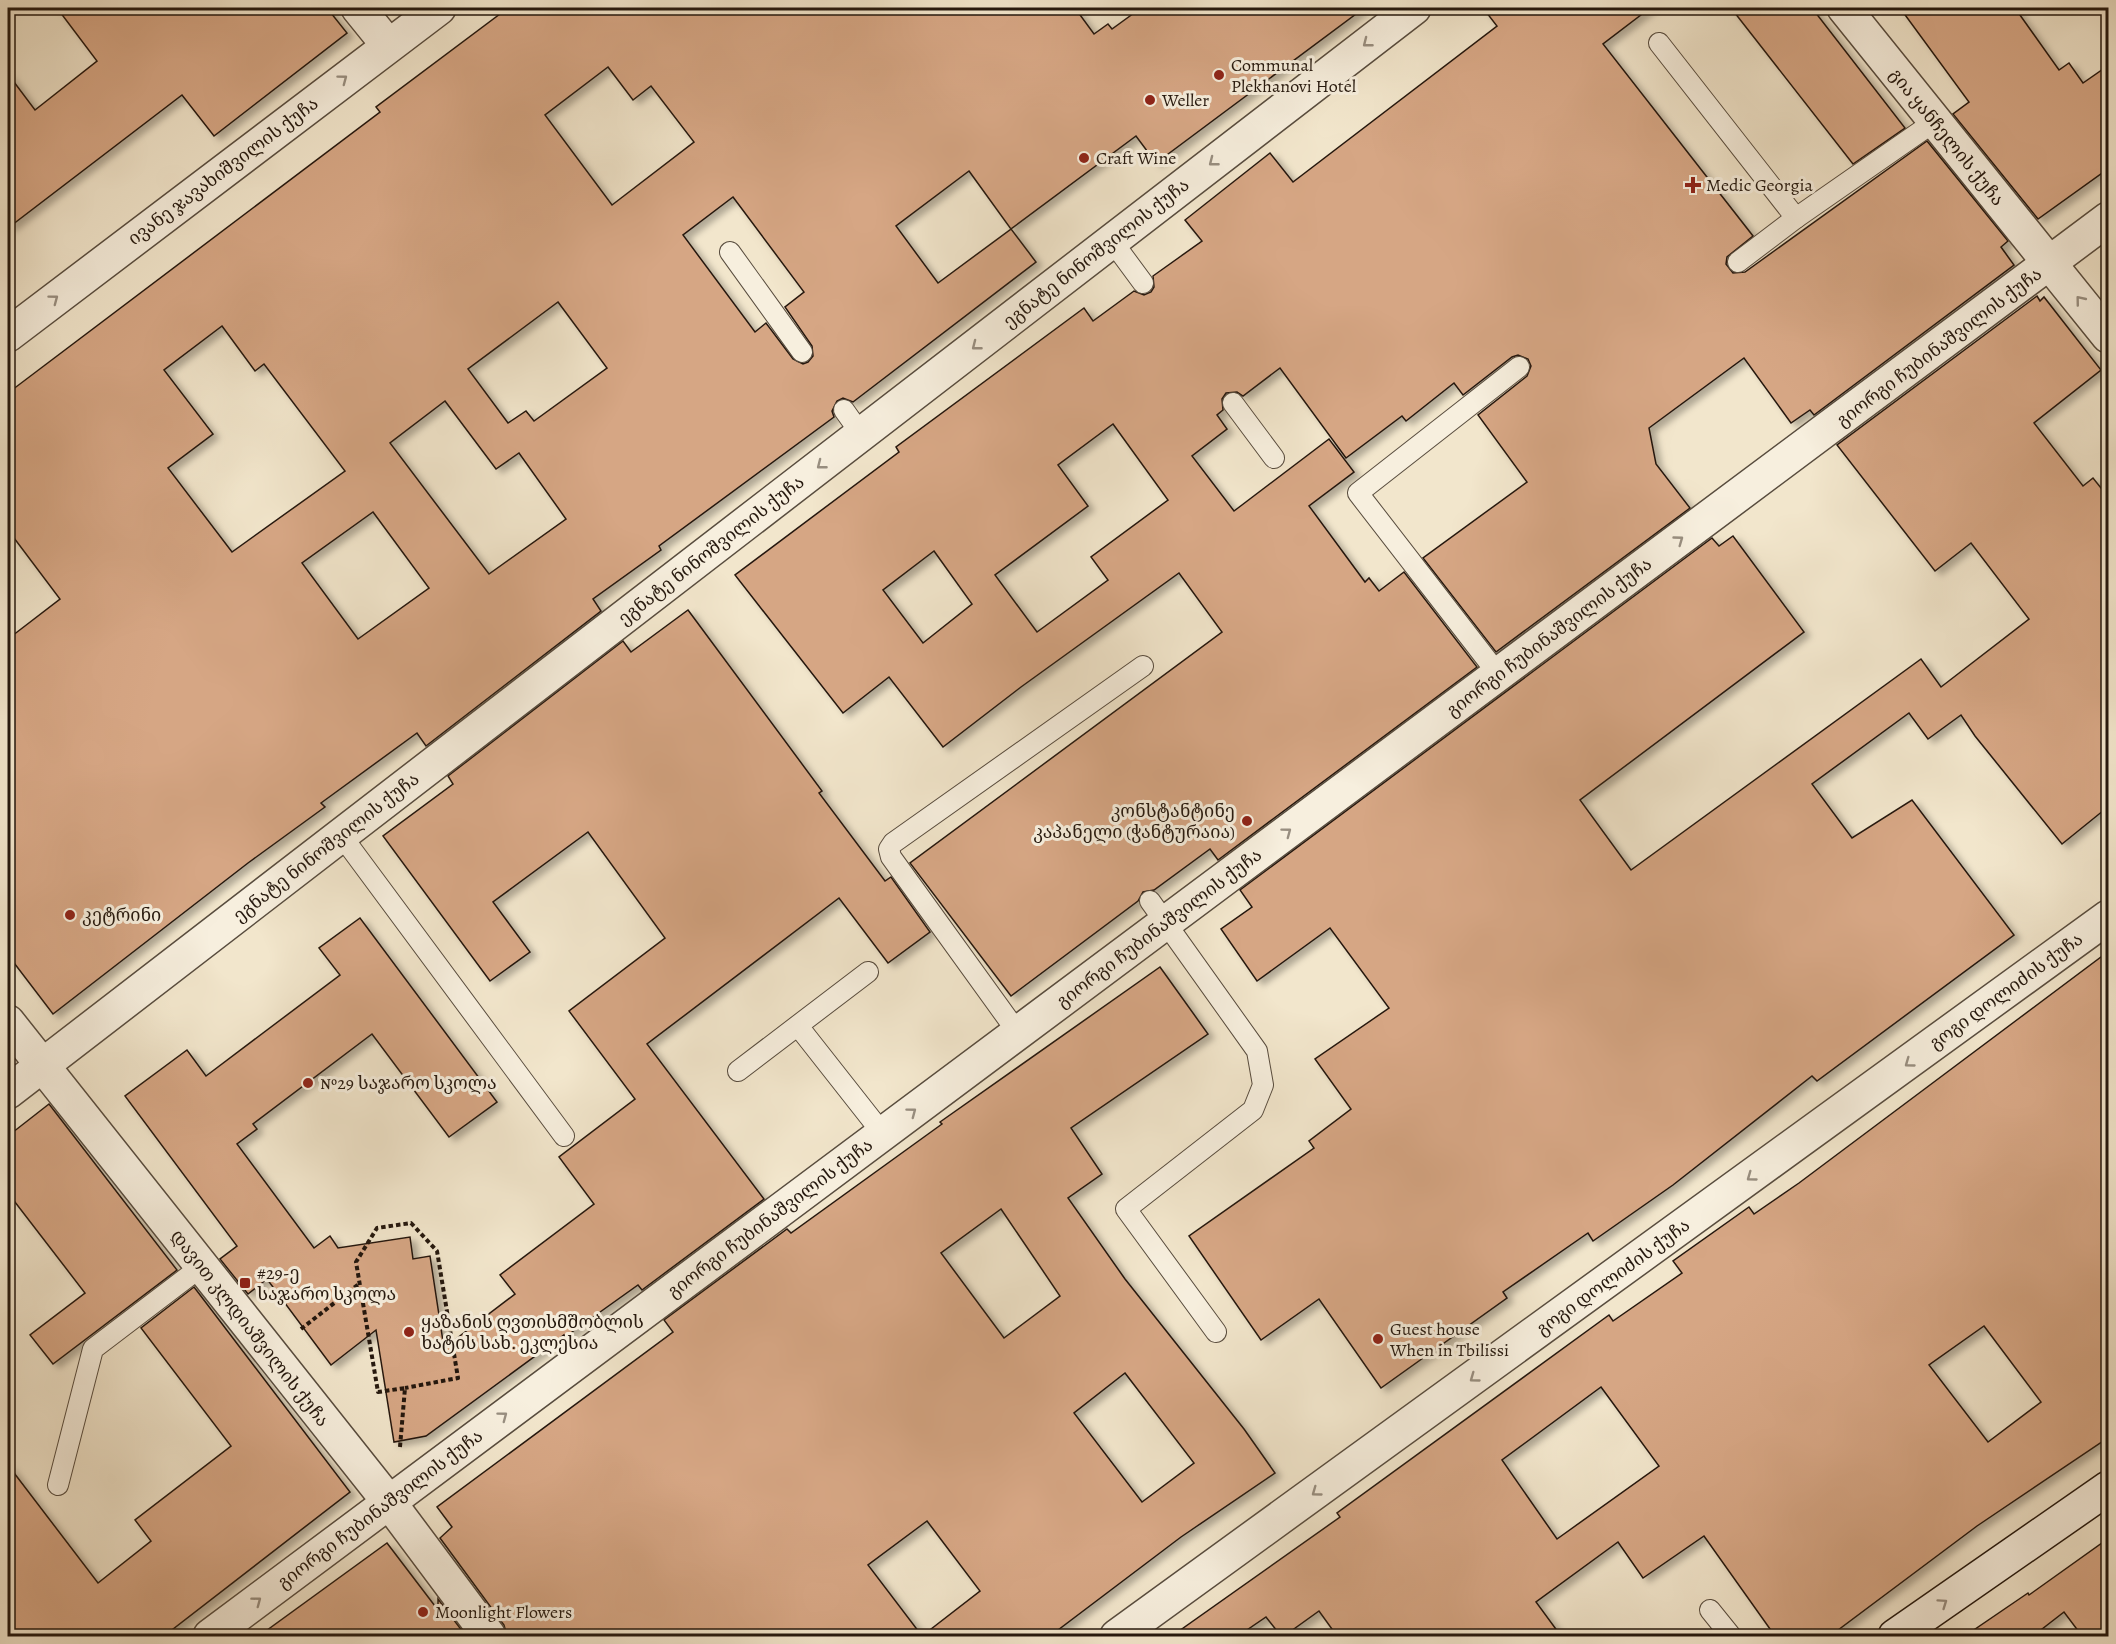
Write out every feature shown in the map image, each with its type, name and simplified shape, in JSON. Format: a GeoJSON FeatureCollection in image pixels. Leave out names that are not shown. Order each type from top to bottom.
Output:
{"type":"FeatureCollection","features":[{"type":"Feature","properties":{"kind":"street"},"geometry":{"type":"LineString","coordinates":[[358,8],[388,45]]}},
{"type":"Feature","properties":{"kind":"street","name":"ივანე ჯავახიშვილის ქუჩა"},"geometry":{"type":"LineString","coordinates":[[8,335],[439,8]]}},
{"type":"Feature","properties":{"kind":"street","name":"ეგნატე ნინოშვილის ქუჩა"},"geometry":{"type":"LineString","coordinates":[[8,1092],[340,835],[852,422],[1112,241],[1414,8]]}},
{"type":"Feature","properties":{"kind":"street","name":"გია ყანჩელის ქუჩა"},"geometry":{"type":"LineString","coordinates":[[1844,8],[2109,336]]}},
{"type":"Feature","properties":{"kind":"street","name":"გიორგი ჩუბინაშვილის ქუჩა"},"geometry":{"type":"LineString","coordinates":[[210,1636],[1018,1033],[1158,911],[1498,674],[2109,219]]}},
{"type":"Feature","properties":{"kind":"street","name":"გოგი დოლიძის ქუჩა"},"geometry":{"type":"LineString","coordinates":[[1117,1636],[2109,917]]}},
{"type":"Feature","properties":{"kind":"street","name":"დავით კლდიაშვილის ქუჩა"},"geometry":{"type":"LineString","coordinates":[[8,1022],[41,1067],[389,1502],[489,1636]]}},
{"type":"Feature","properties":{"kind":"street"},"geometry":{"type":"LineString","coordinates":[[1895,1636],[2109,1488]]}},
{"type":"Feature","properties":{"kind":"lane"},"geometry":{"type":"LineString","coordinates":[[1659,43],[1796,218]]}},
{"type":"Feature","properties":{"kind":"lane"},"geometry":{"type":"LineString","coordinates":[[1738,262],[1796,218],[1934,122]]}},
{"type":"Feature","properties":{"kind":"lane"},"geometry":{"type":"LineString","coordinates":[[1112,241],[1143,283]]}},
{"type":"Feature","properties":{"kind":"lane"},"geometry":{"type":"LineString","coordinates":[[730,252],[802,352]]}},
{"type":"Feature","properties":{"kind":"lane"},"geometry":{"type":"LineString","coordinates":[[1498,674],[1358,493],[1519,367]]}},
{"type":"Feature","properties":{"kind":"lane"},"geometry":{"type":"LineString","coordinates":[[1233,403],[1274,458]]}},
{"type":"Feature","properties":{"kind":"lane"},"geometry":{"type":"LineString","coordinates":[[1018,1033],[891,857],[889,849],[893,843],[1143,666]]}},
{"type":"Feature","properties":{"kind":"lane"},"geometry":{"type":"LineString","coordinates":[[340,835],[564,1136]]}},
{"type":"Feature","properties":{"kind":"lane"},"geometry":{"type":"LineString","coordinates":[[1158,911],[1257,1051],[1263,1085],[1253,1110],[1126,1209],[1216,1332]]}},
{"type":"Feature","properties":{"kind":"lane"},"geometry":{"type":"LineString","coordinates":[[738,1071],[868,972]]}},
{"type":"Feature","properties":{"kind":"lane"},"geometry":{"type":"LineString","coordinates":[[798,1026],[883,1134]]}},
{"type":"Feature","properties":{"kind":"lane"},"geometry":{"type":"LineString","coordinates":[[58,1485],[93,1349],[202,1266]]}},
{"type":"Feature","properties":{"kind":"lane"},"geometry":{"type":"LineString","coordinates":[[1710,1610],[1731,1636]]}},
{"type":"Feature","properties":{"kind":"path"},"geometry":{"type":"LineString","coordinates":[[411,1223],[436,1251],[458,1378],[405,1388],[378,1392],[356,1262],[377,1228],[411,1223]]}},
{"type":"Feature","properties":{"kind":"path"},"geometry":{"type":"LineString","coordinates":[[296,1333],[360,1283]]}},
{"type":"Feature","properties":{"kind":"path"},"geometry":{"type":"LineString","coordinates":[[400,1447],[405,1388]]}},
{"type":"Feature","properties":{"kind":"building"},"geometry":{"type":"Polygon","coordinates":[[[57,8],[327,8],[347,33],[214,136],[182,95],[8,228],[8,74],[35,110],[97,61],[57,8]]]}},
{"type":"Feature","properties":{"kind":"building"},"geometry":{"type":"Polygon","coordinates":[[[508,8],[1075,8],[1094,34],[1108,24],[1112,29],[1141,8],[1364,8],[1156,163],[1136,136],[1011,229],[1036,262],[853,402],[843,398],[837,401],[832,411],[834,417],[659,546],[661,550],[593,599],[601,611],[426,746],[417,733],[321,803],[325,807],[248,863],[53,1014],[8,955],[8,639],[60,599],[8,530],[8,393],[380,112],[376,107],[508,8]],[[608,67],[545,115],[612,205],[694,142],[651,86],[633,100],[608,67]],[[969,171],[896,226],[938,283],[1011,229],[969,171]],[[733,197],[683,235],[755,332],[766,323],[793,359],[803,364],[813,356],[812,346],[785,307],[804,292],[733,197]],[[558,302],[468,369],[508,423],[526,411],[534,421],[607,368],[558,302]],[[222,326],[164,370],[213,434],[168,468],[232,552],[345,471],[264,364],[255,371],[222,326]],[[445,401],[390,443],[489,574],[566,519],[519,453],[496,469],[445,401]],[[373,512],[302,563],[358,639],[429,588],[373,512]]]}},
{"type":"Feature","properties":{"kind":"building"},"geometry":{"type":"Polygon","coordinates":[[[1483,8],[1650,8],[1603,44],[1753,236],[1727,257],[1726,264],[1733,273],[1745,272],[1927,141],[2008,241],[2001,247],[2014,265],[1814,415],[1810,410],[1791,423],[1744,358],[1649,428],[1656,464],[1690,508],[1496,652],[1423,558],[1527,482],[1478,415],[1527,376],[1531,366],[1528,359],[1518,355],[1512,357],[1463,395],[1454,383],[1406,421],[1402,416],[1346,458],[1280,368],[1243,396],[1237,392],[1226,393],[1222,399],[1223,410],[1217,415],[1227,429],[1192,456],[1234,511],[1329,439],[1354,472],[1309,506],[1365,582],[1369,578],[1379,591],[1404,572],[1477,667],[1218,860],[1210,849],[1154,890],[1143,892],[1138,901],[1011,996],[910,863],[1222,632],[1179,573],[1021,687],[943,747],[889,677],[843,713],[735,575],[899,452],[896,447],[1084,308],[1093,321],[1134,291],[1144,295],[1151,292],[1154,287],[1153,276],[1202,241],[1185,220],[1270,153],[1293,182],[1497,26],[1483,8]],[[1113,424],[1058,465],[1088,506],[995,575],[1037,632],[1108,580],[1091,557],[1168,500],[1113,424]],[[934,551],[883,590],[923,643],[972,604],[934,551]]]}},
{"type":"Feature","properties":{"kind":"building"},"geometry":{"type":"Polygon","coordinates":[[[1731,8],[1812,8],[1905,128],[1853,164],[1731,8]]]}},
{"type":"Feature","properties":{"kind":"building"},"geometry":{"type":"Polygon","coordinates":[[[1900,8],[2015,8],[2059,70],[2069,63],[2083,83],[2109,65],[2109,168],[2038,219],[1953,114],[1969,102],[1900,8]]]}},
{"type":"Feature","properties":{"kind":"building"},"geometry":{"type":"Polygon","coordinates":[[[2037,296],[2040,301],[2044,297],[2101,370],[2034,423],[2083,486],[2093,478],[2109,498],[2109,806],[2062,844],[1975,736],[1961,715],[1928,739],[1909,713],[1812,784],[1852,838],[1912,800],[2014,935],[1817,1081],[1812,1076],[1673,1185],[1593,1241],[1588,1233],[1503,1292],[1507,1298],[1381,1388],[1319,1299],[1261,1340],[1189,1236],[1314,1148],[1309,1141],[1351,1109],[1315,1059],[1389,1008],[1330,928],[1257,981],[1221,929],[1252,907],[1240,890],[1712,538],[1719,546],[1733,536],[1804,632],[1580,800],[1631,870],[1921,659],[1941,687],[2029,619],[1971,543],[1935,571],[1837,445],[2037,296]]]}},
{"type":"Feature","properties":{"kind":"building"},"geometry":{"type":"Polygon","coordinates":[[[688,610],[822,791],[819,793],[885,881],[891,877],[930,932],[888,963],[839,898],[647,1044],[764,1199],[642,1290],[638,1285],[565,1337],[564,1335],[426,1436],[394,1442],[376,1330],[331,1365],[267,1279],[248,1294],[220,1259],[237,1246],[125,1096],[187,1050],[206,1076],[340,975],[319,948],[360,918],[497,1102],[449,1137],[372,1034],[253,1124],[257,1129],[237,1144],[314,1248],[330,1236],[338,1248],[410,1237],[413,1259],[430,1256],[444,1348],[515,1294],[500,1275],[594,1204],[559,1157],[635,1099],[569,1011],[665,938],[588,832],[493,902],[530,952],[490,981],[383,836],[453,784],[448,776],[623,641],[631,652],[688,610]]]}},
{"type":"Feature","properties":{"kind":"building"},"geometry":{"type":"Polygon","coordinates":[[[2109,951],[2109,1437],[1977,1526],[1830,1636],[1775,1636],[1704,1536],[1643,1578],[1618,1542],[1536,1602],[1561,1636],[1337,1636],[1319,1611],[1284,1636],[1281,1636],[1266,1617],[1238,1636],[1172,1636],[1340,1517],[1337,1513],[1609,1315],[1613,1321],[1682,1273],[1673,1261],[1749,1207],[1754,1214],[1799,1183],[2109,951]],[[1984,1326],[1929,1365],[1988,1442],[2041,1402],[1984,1326]],[[1601,1387],[1502,1460],[1557,1539],[1659,1466],[1601,1387]]]}},
{"type":"Feature","properties":{"kind":"building"},"geometry":{"type":"Polygon","coordinates":[[[1160,967],[1208,1034],[1071,1128],[1102,1174],[1068,1198],[1125,1279],[1244,1429],[1275,1473],[1181,1537],[1050,1636],[922,1636],[507,1636],[504,1625],[440,1538],[452,1527],[437,1507],[673,1332],[664,1320],[787,1229],[791,1233],[942,1124],[940,1122],[1160,967]],[[1001,1209],[941,1253],[1004,1338],[1060,1296],[1001,1209]],[[1125,1373],[1074,1413],[1142,1502],[1194,1463],[1125,1373]],[[927,1521],[868,1565],[922,1636],[980,1591],[927,1521]]]}},
{"type":"Feature","properties":{"kind":"building"},"geometry":{"type":"Polygon","coordinates":[[[49,1104],[177,1270],[53,1364],[30,1335],[85,1293],[8,1193],[8,1136],[49,1104]]]}},
{"type":"Feature","properties":{"kind":"building"},"geometry":{"type":"Polygon","coordinates":[[[194,1287],[350,1492],[164,1636],[8,1636],[8,1465],[98,1583],[151,1541],[135,1520],[231,1446],[141,1328],[194,1287]]]}},
{"type":"Feature","properties":{"kind":"building"},"geometry":{"type":"Polygon","coordinates":[[[2109,1538],[2109,1636],[2082,1636],[2064,1612],[2033,1636],[1965,1636],[2028,1593],[2029,1595],[2109,1538]]]}},
{"type":"Feature","properties":{"kind":"building"},"geometry":{"type":"Polygon","coordinates":[[[387,1543],[438,1610],[438,1599],[466,1636],[259,1636],[387,1543]]]}},
{"type":"Feature","properties":{"kind":"place","name":"Communal Plekhanovi Hotel"},"geometry":{"type":"Point","coordinates":[1219,75]}},
{"type":"Feature","properties":{"kind":"place","name":"Weller"},"geometry":{"type":"Point","coordinates":[1150,100]}},
{"type":"Feature","properties":{"kind":"place","name":"Craft Wine"},"geometry":{"type":"Point","coordinates":[1084,158]}},
{"type":"Feature","properties":{"kind":"place","name":"Medic Georgia"},"geometry":{"type":"Point","coordinates":[1693,185]}},
{"type":"Feature","properties":{"kind":"place","name":"კონსტანტინე კაპანელი (ჭანტურაია)"},"geometry":{"type":"Point","coordinates":[1247,821]}},
{"type":"Feature","properties":{"kind":"place","name":"კეტრინი"},"geometry":{"type":"Point","coordinates":[70,915]}},
{"type":"Feature","properties":{"kind":"place","name":"№29 საჯარო სკოლა"},"geometry":{"type":"Point","coordinates":[308,1083]}},
{"type":"Feature","properties":{"kind":"place","name":"#29-ე საჯარო სკოლა"},"geometry":{"type":"Point","coordinates":[245,1283]}},
{"type":"Feature","properties":{"kind":"place","name":"ყაზანის ღვთისმშობლის ხატის სახ. ეკლესია"},"geometry":{"type":"Point","coordinates":[409,1332]}},
{"type":"Feature","properties":{"kind":"place","name":"Guest house When in Tbilissi"},"geometry":{"type":"Point","coordinates":[1378,1339]}},
{"type":"Feature","properties":{"kind":"place","name":"Moonlight Flowers"},"geometry":{"type":"Point","coordinates":[423,1612]}}]}
